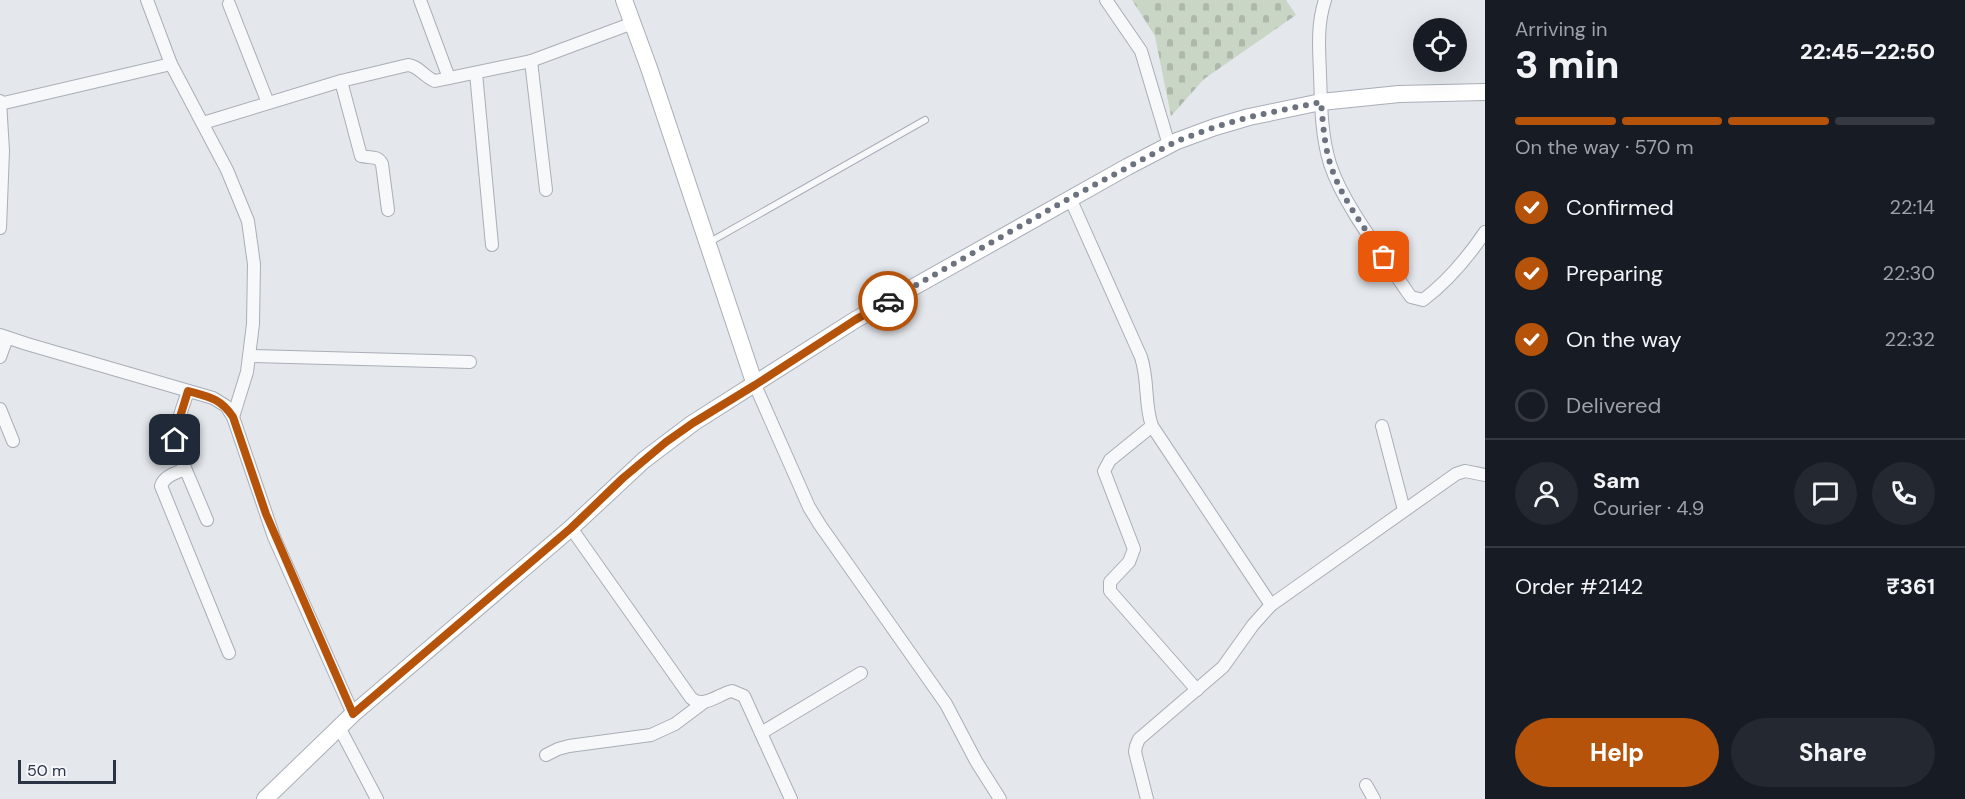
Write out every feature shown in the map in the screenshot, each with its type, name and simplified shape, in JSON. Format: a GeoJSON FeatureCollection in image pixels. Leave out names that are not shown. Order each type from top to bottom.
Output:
{"type":"FeatureCollection","features":[{"type":"Feature","properties":{"kind":"street"},"geometry":{"type":"LineString","coordinates":[[147,0],[171,64],[227,170],[248,221],[254,264],[253,324],[242,391],[233,417]]}},
{"type":"Feature","properties":{"kind":"street"},"geometry":{"type":"LineString","coordinates":[[420,0],[448,78]]}},
{"type":"Feature","properties":{"kind":"street"},"geometry":{"type":"LineString","coordinates":[[624,0],[755,385],[799,487],[815,516],[945,704],[1000,799]]}},
{"type":"Feature","properties":{"kind":"street"},"geometry":{"type":"LineString","coordinates":[[1106,0],[1141,51],[1169,146]]}},
{"type":"Feature","properties":{"kind":"street"},"geometry":{"type":"LineString","coordinates":[[1325,0],[1319,35],[1321,102],[1324,139],[1330,165],[1352,207],[1412,297],[1423,300],[1432,293],[1473,249],[1485,232]]}},
{"type":"Feature","properties":{"kind":"street"},"geometry":{"type":"LineString","coordinates":[[229,4],[268,103]]}},
{"type":"Feature","properties":{"kind":"street"},"geometry":{"type":"LineString","coordinates":[[203,123],[341,81],[408,64],[417,67],[429,79],[435,81],[531,61],[633,23]]}},
{"type":"Feature","properties":{"kind":"street"},"geometry":{"type":"LineString","coordinates":[[531,61],[546,190]]}},
{"type":"Feature","properties":{"kind":"street"},"geometry":{"type":"LineString","coordinates":[[0,228],[3,151],[0,103],[171,64]]}},
{"type":"Feature","properties":{"kind":"street"},"geometry":{"type":"LineString","coordinates":[[476,73],[492,245]]}},
{"type":"Feature","properties":{"kind":"street"},"geometry":{"type":"LineString","coordinates":[[341,81],[361,156],[376,158],[382,164],[388,210]]}},
{"type":"Feature","properties":{"kind":"street"},"geometry":{"type":"LineString","coordinates":[[265,799],[353,714],[571,528],[623,478],[666,442],[855,320],[1070,198],[1169,146],[1215,127],[1321,102],[1399,94],[1485,92]]}},
{"type":"Feature","properties":{"kind":"street"},"geometry":{"type":"LineString","coordinates":[[1070,198],[1141,357],[1147,382],[1148,414],[1152,426],[1271,605]]}},
{"type":"Feature","properties":{"kind":"street"},"geometry":{"type":"LineString","coordinates":[[0,357],[4,336],[213,398],[226,406],[233,417],[266,514],[353,714]]}},
{"type":"Feature","properties":{"kind":"street"},"geometry":{"type":"LineString","coordinates":[[249,356],[470,362]]}},
{"type":"Feature","properties":{"kind":"street"},"geometry":{"type":"LineString","coordinates":[[188,391],[176,430],[177,449],[207,520]]}},
{"type":"Feature","properties":{"kind":"street"},"geometry":{"type":"LineString","coordinates":[[0,409],[13,441]]}},
{"type":"Feature","properties":{"kind":"street"},"geometry":{"type":"LineString","coordinates":[[1152,426],[1110,460],[1104,471],[1134,549],[1129,562],[1110,582],[1110,591],[1197,690]]}},
{"type":"Feature","properties":{"kind":"street"},"geometry":{"type":"LineString","coordinates":[[1382,426],[1404,510]]}},
{"type":"Feature","properties":{"kind":"street"},"geometry":{"type":"LineString","coordinates":[[185,470],[167,477],[161,486],[229,653]]}},
{"type":"Feature","properties":{"kind":"street"},"geometry":{"type":"LineString","coordinates":[[1147,799],[1137,759],[1136,746],[1139,739],[1223,667],[1271,605],[1456,474],[1465,471],[1485,475]]}},
{"type":"Feature","properties":{"kind":"street"},"geometry":{"type":"LineString","coordinates":[[571,528],[691,698],[697,703],[703,703]]}},
{"type":"Feature","properties":{"kind":"street"},"geometry":{"type":"LineString","coordinates":[[761,733],[861,673]]}},
{"type":"Feature","properties":{"kind":"street"},"geometry":{"type":"LineString","coordinates":[[546,756],[569,746],[651,735],[675,724],[703,703],[726,692],[738,692],[744,696],[791,799]]}},
{"type":"Feature","properties":{"kind":"street"},"geometry":{"type":"LineString","coordinates":[[339,727],[377,799]]}},
{"type":"Feature","properties":{"kind":"street"},"geometry":{"type":"LineString","coordinates":[[1366,785],[1374,799]]}},
{"type":"Feature","properties":{"kind":"lane"},"geometry":{"type":"LineString","coordinates":[[708,244],[926,120]]}},
{"type":"Feature","properties":{"kind":"green space"},"geometry":{"type":"Polygon","coordinates":[[[1132,0],[1286,0],[1296,15],[1204,79],[1171,116],[1155,36],[1132,0]]]}},
{"type":"Feature","properties":{"kind":"way so far"},"geometry":{"type":"LineString","coordinates":[[888,301],[1070,198],[1177,141],[1249,117],[1321,102],[1324,139],[1330,165],[1352,207],[1384,257]]}},
{"type":"Feature","properties":{"kind":"route"},"geometry":{"type":"LineString","coordinates":[[175,440],[179,417],[188,391],[213,398],[226,406],[233,417],[274,537],[353,714],[571,528],[623,478],[666,442],[888,301]]}}]}
